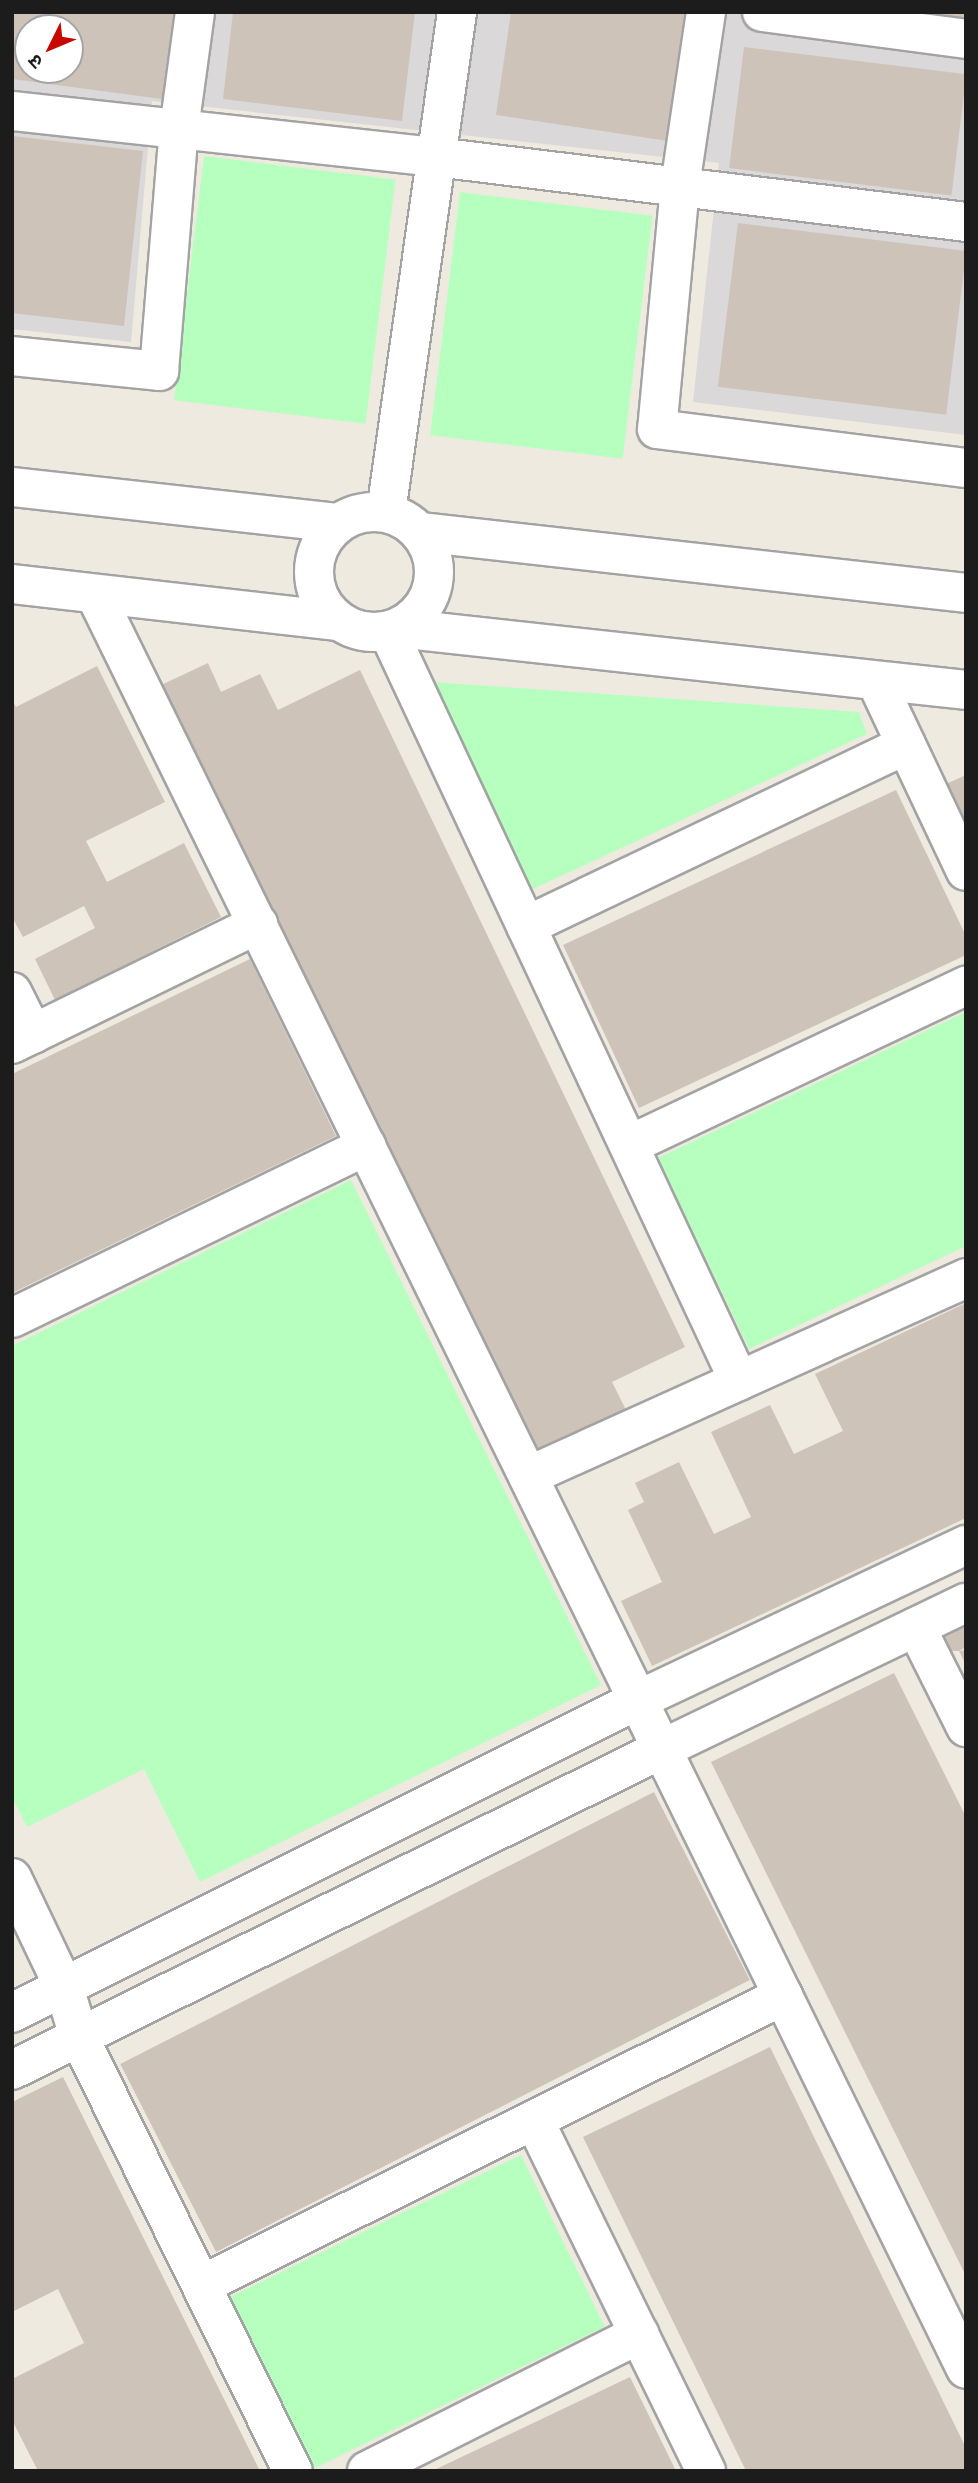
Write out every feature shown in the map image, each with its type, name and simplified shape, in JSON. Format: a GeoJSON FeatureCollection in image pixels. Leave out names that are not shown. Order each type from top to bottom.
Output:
{"type":"FeatureCollection","features":[{"type":"Feature","properties":{"kind":"street"},"geometry":{"type":"LineString","coordinates":[[12,356],[159,371],[179,129],[195,12]]}},
{"type":"Feature","properties":{"kind":"street"},"geometry":{"type":"LineString","coordinates":[[386,512],[457,12]]}},
{"type":"Feature","properties":{"kind":"street"},"geometry":{"type":"LineString","coordinates":[[706,12],[680,187],[657,429],[966,468]]}},
{"type":"Feature","properties":{"kind":"street"},"geometry":{"type":"LineString","coordinates":[[762,12],[893,21],[966,39]]}},
{"type":"Feature","properties":{"kind":"street"},"geometry":{"type":"LineString","coordinates":[[12,111],[436,157],[966,222]]}},
{"type":"Feature","properties":{"kind":"street"},"geometry":{"type":"LineString","coordinates":[[12,487],[338,523]]}},
{"type":"Feature","properties":{"kind":"street"},"geometry":{"type":"LineString","coordinates":[[339,621],[323,605],[314,584],[313,570],[323,538],[338,523],[364,511],[386,512],[414,526],[434,557],[434,585],[424,607],[393,629]]}},
{"type":"Feature","properties":{"kind":"street"},"geometry":{"type":"LineString","coordinates":[[420,532],[966,593]]}},
{"type":"Feature","properties":{"kind":"street"},"geometry":{"type":"LineString","coordinates":[[12,584],[339,621],[362,631],[393,629],[966,690]]}},
{"type":"Feature","properties":{"kind":"street"},"geometry":{"type":"LineString","coordinates":[[95,594],[966,2369]]}},
{"type":"Feature","properties":{"kind":"street"},"geometry":{"type":"LineString","coordinates":[[393,629],[526,926],[739,1381]]}},
{"type":"Feature","properties":{"kind":"street"},"geometry":{"type":"LineString","coordinates":[[876,681],[966,872]]}},
{"type":"Feature","properties":{"kind":"street"},"geometry":{"type":"LineString","coordinates":[[526,926],[906,745]]}},
{"type":"Feature","properties":{"kind":"street"},"geometry":{"type":"LineString","coordinates":[[12,992],[22,1039],[258,925]]}},
{"type":"Feature","properties":{"kind":"street"},"geometry":{"type":"LineString","coordinates":[[629,1145],[966,986]]}},
{"type":"Feature","properties":{"kind":"street"},"geometry":{"type":"LineString","coordinates":[[12,1318],[366,1146]]}},
{"type":"Feature","properties":{"kind":"street"},"geometry":{"type":"LineString","coordinates":[[528,1476],[966,1278]]}},
{"type":"Feature","properties":{"kind":"street"},"geometry":{"type":"LineString","coordinates":[[12,2013],[638,1700],[966,1545]]}},
{"type":"Feature","properties":{"kind":"street"},"geometry":{"type":"LineString","coordinates":[[12,2070],[966,1602]]}},
{"type":"Feature","properties":{"kind":"street"},"geometry":{"type":"LineString","coordinates":[[916,1626],[966,1727]]}},
{"type":"Feature","properties":{"kind":"street"},"geometry":{"type":"LineString","coordinates":[[12,1878],[64,1987],[79,2037],[293,2471]]}},
{"type":"Feature","properties":{"kind":"street"},"geometry":{"type":"LineString","coordinates":[[201,2286],[783,1996]]}},
{"type":"Feature","properties":{"kind":"street"},"geometry":{"type":"LineString","coordinates":[[534,2120],[706,2471]]}},
{"type":"Feature","properties":{"kind":"street"},"geometry":{"type":"LineString","coordinates":[[367,2471],[639,2334]]}},
{"type":"Feature","properties":{"kind":"shaded area"},"geometry":{"type":"Polygon","coordinates":[[[12,12],[966,12],[966,435],[693,402],[719,163],[152,101],[131,342],[12,329],[12,12]]]}},
{"type":"Feature","properties":{"kind":"green space"},"geometry":{"type":"Polygon","coordinates":[[[204,156],[396,180],[366,424],[174,400],[204,156]]]}},
{"type":"Feature","properties":{"kind":"green space"},"geometry":{"type":"Polygon","coordinates":[[[460,192],[653,216],[623,459],[430,435],[460,192]]]}},
{"type":"Feature","properties":{"kind":"green space"},"geometry":{"type":"Polygon","coordinates":[[[433,682],[859,712],[867,734],[531,890],[433,682]]]}},
{"type":"Feature","properties":{"kind":"green space"},"geometry":{"type":"Polygon","coordinates":[[[966,1012],[966,1246],[749,1349],[658,1158],[966,1012]]]}},
{"type":"Feature","properties":{"kind":"green space"},"geometry":{"type":"Polygon","coordinates":[[[351,1180],[601,1685],[200,1882],[144,1769],[27,1827],[12,1797],[12,1346],[351,1180]]]}},
{"type":"Feature","properties":{"kind":"green space"},"geometry":{"type":"Polygon","coordinates":[[[521,2155],[605,2327],[310,2470],[226,2299],[521,2155]]]}},
{"type":"Feature","properties":{"kind":"building"},"geometry":{"type":"Polygon","coordinates":[[[12,12],[180,12],[169,100],[49,84],[84,84],[84,14],[14,14],[14,79],[12,12]]]}},
{"type":"Feature","properties":{"kind":"building"},"geometry":{"type":"Polygon","coordinates":[[[233,12],[415,12],[402,121],[223,99],[233,12]]]}},
{"type":"Feature","properties":{"kind":"building"},"geometry":{"type":"Polygon","coordinates":[[[511,12],[686,12],[668,141],[496,115],[511,12]]]}},
{"type":"Feature","properties":{"kind":"building"},"geometry":{"type":"Polygon","coordinates":[[[946,12],[966,12],[966,19],[945,16],[946,12]]]}},
{"type":"Feature","properties":{"kind":"building"},"geometry":{"type":"Polygon","coordinates":[[[744,47],[966,74],[951,195],[729,168],[744,47]]]}},
{"type":"Feature","properties":{"kind":"building"},"geometry":{"type":"Polygon","coordinates":[[[12,136],[143,151],[124,326],[12,313],[12,136]]]}},
{"type":"Feature","properties":{"kind":"building"},"geometry":{"type":"Polygon","coordinates":[[[738,223],[966,251],[946,415],[718,387],[738,223]]]}},
{"type":"Feature","properties":{"kind":"building"},"geometry":{"type":"Polygon","coordinates":[[[208,663],[221,692],[260,674],[278,710],[360,670],[685,1347],[612,1382],[627,1412],[530,1458],[159,686],[208,663]]]}},
{"type":"Feature","properties":{"kind":"building"},"geometry":{"type":"Polygon","coordinates":[[[97,666],[165,802],[86,841],[107,882],[184,843],[221,917],[55,1000],[35,959],[95,928],[84,906],[23,937],[12,917],[12,699],[16,707],[97,666]]]}},
{"type":"Feature","properties":{"kind":"building"},"geometry":{"type":"Polygon","coordinates":[[[966,775],[966,826],[946,784],[966,775]]]}},
{"type":"Feature","properties":{"kind":"building"},"geometry":{"type":"Polygon","coordinates":[[[896,790],[966,936],[966,955],[639,1108],[563,945],[896,790]]]}},
{"type":"Feature","properties":{"kind":"building"},"geometry":{"type":"Polygon","coordinates":[[[250,959],[336,1136],[12,1293],[12,1074],[250,959]]]}},
{"type":"Feature","properties":{"kind":"building"},"geometry":{"type":"Polygon","coordinates":[[[966,1303],[966,1518],[652,1666],[621,1601],[662,1582],[628,1510],[644,1502],[635,1483],[679,1462],[714,1534],[751,1517],[711,1432],[770,1405],[794,1454],[843,1431],[815,1374],[966,1303]]]}},
{"type":"Feature","properties":{"kind":"building"},"geometry":{"type":"Polygon","coordinates":[[[966,1612],[966,1647],[959,1651],[947,1651],[935,1626],[966,1612]]]}},
{"type":"Feature","properties":{"kind":"building"},"geometry":{"type":"Polygon","coordinates":[[[966,1650],[966,1665],[959,1651],[966,1650]]]}},
{"type":"Feature","properties":{"kind":"building"},"geometry":{"type":"Polygon","coordinates":[[[894,1673],[966,1817],[966,2276],[711,1762],[894,1673]]]}},
{"type":"Feature","properties":{"kind":"building"},"geometry":{"type":"Polygon","coordinates":[[[654,1792],[750,1980],[216,2252],[120,2064],[654,1792]]]}},
{"type":"Feature","properties":{"kind":"building"},"geometry":{"type":"Polygon","coordinates":[[[770,2047],[966,2448],[966,2471],[746,2471],[583,2137],[770,2047]]]}},
{"type":"Feature","properties":{"kind":"building"},"geometry":{"type":"Polygon","coordinates":[[[63,2077],[260,2471],[38,2471],[12,2420],[12,2379],[84,2343],[58,2289],[12,2312],[12,2102],[63,2077]]]}},
{"type":"Feature","properties":{"kind":"building"},"geometry":{"type":"Polygon","coordinates":[[[630,2377],[676,2471],[432,2471],[630,2377]]]}}]}
